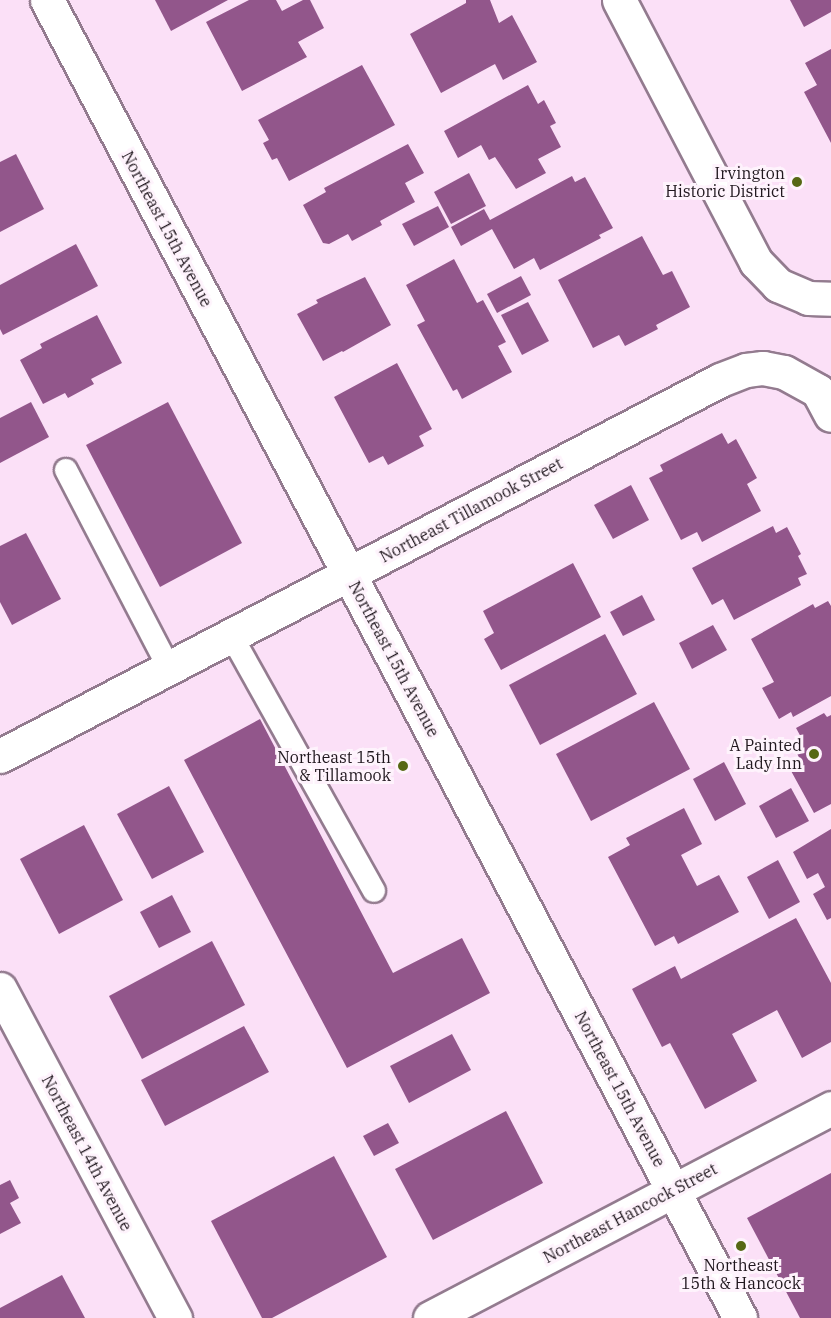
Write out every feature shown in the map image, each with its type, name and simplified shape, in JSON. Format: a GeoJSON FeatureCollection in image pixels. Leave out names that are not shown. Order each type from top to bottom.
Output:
{"type":"FeatureCollection","features":[{"type":"Feature","properties":{"kind":"street","name":"Northeast 15th Avenue"},"geometry":{"type":"LineString","coordinates":[[47,0],[740,1318]]}},
{"type":"Feature","properties":{"kind":"street"},"geometry":{"type":"LineString","coordinates":[[620,0],[756,262],[777,285],[808,298],[831,299]]}},
{"type":"Feature","properties":{"kind":"street","name":"Northeast Tillamook Street"},"geometry":{"type":"LineString","coordinates":[[0,756],[720,380],[746,370],[764,368],[784,372],[825,403]]}},
{"type":"Feature","properties":{"kind":"street","name":"Northeast 14th Avenue"},"geometry":{"type":"LineString","coordinates":[[0,989],[175,1318]]}},
{"type":"Feature","properties":{"kind":"street","name":"Northeast Hancock Street"},"geometry":{"type":"LineString","coordinates":[[430,1318],[831,1108]]}},
{"type":"Feature","properties":{"kind":"lane"},"geometry":{"type":"LineString","coordinates":[[66,470],[169,668]]}},
{"type":"Feature","properties":{"kind":"lane"},"geometry":{"type":"LineString","coordinates":[[231,635],[374,891]]}},
{"type":"Feature","properties":{"kind":"building"},"geometry":{"type":"Polygon","coordinates":[[[155,0],[228,0],[171,31],[155,0]]]}},
{"type":"Feature","properties":{"kind":"building"},"geometry":{"type":"Polygon","coordinates":[[[249,0],[276,0],[282,11],[303,0],[310,0],[324,28],[298,42],[307,57],[242,91],[206,22],[249,0]]]}},
{"type":"Feature","properties":{"kind":"building"},"geometry":{"type":"Polygon","coordinates":[[[466,0],[490,0],[499,23],[512,15],[537,62],[503,80],[495,64],[441,93],[410,34],[466,3],[466,0]]]}},
{"type":"Feature","properties":{"kind":"building"},"geometry":{"type":"Polygon","coordinates":[[[790,0],[831,0],[831,12],[804,27],[790,0]]]}},
{"type":"Feature","properties":{"kind":"building"},"geometry":{"type":"Polygon","coordinates":[[[831,49],[831,143],[804,92],[817,85],[805,63],[831,49]]]}},
{"type":"Feature","properties":{"kind":"building"},"geometry":{"type":"Polygon","coordinates":[[[362,65],[395,125],[289,181],[277,158],[272,160],[263,143],[269,140],[258,120],[362,65]]]}},
{"type":"Feature","properties":{"kind":"building"},"geometry":{"type":"Polygon","coordinates":[[[528,85],[538,104],[544,100],[556,123],[550,126],[561,147],[538,159],[546,173],[516,189],[495,157],[489,160],[481,145],[458,158],[444,131],[528,85]]]}},
{"type":"Feature","properties":{"kind":"building"},"geometry":{"type":"Polygon","coordinates":[[[408,144],[424,173],[405,183],[415,202],[380,221],[382,225],[352,241],[348,234],[329,244],[323,243],[303,205],[326,192],[324,188],[408,144]]]}},
{"type":"Feature","properties":{"kind":"building"},"geometry":{"type":"Polygon","coordinates":[[[16,154],[44,209],[0,232],[0,162],[16,154]]]}},
{"type":"Feature","properties":{"kind":"building"},"geometry":{"type":"Polygon","coordinates":[[[469,173],[486,206],[451,224],[434,192],[469,173]]]}},
{"type":"Feature","properties":{"kind":"building"},"geometry":{"type":"Polygon","coordinates":[[[572,176],[575,182],[585,177],[613,228],[599,235],[601,238],[540,270],[534,258],[514,269],[492,229],[461,246],[451,227],[484,209],[490,220],[572,176]]]}},
{"type":"Feature","properties":{"kind":"building"},"geometry":{"type":"Polygon","coordinates":[[[438,206],[449,227],[414,246],[402,224],[438,206]]]}},
{"type":"Feature","properties":{"kind":"building"},"geometry":{"type":"Polygon","coordinates":[[[642,236],[663,275],[672,271],[690,307],[656,325],[658,329],[625,346],[619,335],[593,348],[558,280],[642,236]]]}},
{"type":"Feature","properties":{"kind":"building"},"geometry":{"type":"Polygon","coordinates":[[[76,244],[98,286],[3,335],[0,329],[0,285],[76,244]]]}},
{"type":"Feature","properties":{"kind":"building"},"geometry":{"type":"Polygon","coordinates":[[[454,259],[477,303],[483,300],[506,342],[498,346],[512,372],[462,399],[457,389],[453,391],[417,325],[425,321],[406,285],[454,259]]]}},
{"type":"Feature","properties":{"kind":"building"},"geometry":{"type":"Polygon","coordinates":[[[521,276],[531,295],[497,313],[487,294],[521,276]]]}},
{"type":"Feature","properties":{"kind":"building"},"geometry":{"type":"Polygon","coordinates":[[[365,277],[391,325],[323,361],[297,314],[318,303],[316,300],[365,277]]]}},
{"type":"Feature","properties":{"kind":"building"},"geometry":{"type":"Polygon","coordinates":[[[528,302],[549,341],[522,355],[501,315],[528,302]]]}},
{"type":"Feature","properties":{"kind":"building"},"geometry":{"type":"Polygon","coordinates":[[[97,315],[122,363],[91,379],[94,384],[68,398],[65,393],[43,404],[20,360],[42,348],[40,344],[97,315]]]}},
{"type":"Feature","properties":{"kind":"building"},"geometry":{"type":"Polygon","coordinates":[[[397,363],[432,429],[419,436],[424,446],[388,465],[383,456],[369,463],[334,397],[397,363]]]}},
{"type":"Feature","properties":{"kind":"building"},"geometry":{"type":"Polygon","coordinates":[[[31,402],[49,437],[0,463],[0,418],[31,402]]]}},
{"type":"Feature","properties":{"kind":"building"},"geometry":{"type":"Polygon","coordinates":[[[168,402],[242,543],[160,587],[86,445],[168,402]]]}},
{"type":"Feature","properties":{"kind":"building"},"geometry":{"type":"Polygon","coordinates":[[[722,433],[728,444],[736,439],[757,478],[747,484],[761,511],[702,542],[697,532],[681,540],[649,478],[663,471],[660,465],[722,433]]]}},
{"type":"Feature","properties":{"kind":"building"},"geometry":{"type":"Polygon","coordinates":[[[631,485],[649,520],[613,539],[594,505],[631,485]]]}},
{"type":"Feature","properties":{"kind":"building"},"geometry":{"type":"Polygon","coordinates":[[[773,526],[776,533],[787,527],[801,554],[798,556],[807,574],[798,578],[801,585],[734,620],[723,599],[712,605],[692,568],[773,526]]]}},
{"type":"Feature","properties":{"kind":"building"},"geometry":{"type":"Polygon","coordinates":[[[26,533],[61,599],[12,625],[0,602],[0,546],[26,533]]]}},
{"type":"Feature","properties":{"kind":"building"},"geometry":{"type":"Polygon","coordinates":[[[573,563],[601,617],[501,670],[484,639],[494,633],[483,611],[573,563]]]}},
{"type":"Feature","properties":{"kind":"building"},"geometry":{"type":"Polygon","coordinates":[[[642,595],[655,620],[623,636],[610,612],[642,595]]]}},
{"type":"Feature","properties":{"kind":"building"},"geometry":{"type":"Polygon","coordinates":[[[828,601],[831,606],[831,696],[793,717],[791,712],[779,719],[762,688],[774,682],[751,639],[813,604],[815,608],[828,601]]]}},
{"type":"Feature","properties":{"kind":"building"},"geometry":{"type":"Polygon","coordinates":[[[713,625],[727,650],[692,669],[679,643],[713,625]]]}},
{"type":"Feature","properties":{"kind":"building"},"geometry":{"type":"Polygon","coordinates":[[[605,634],[637,694],[540,745],[509,685],[605,634]]]}},
{"type":"Feature","properties":{"kind":"building"},"geometry":{"type":"Polygon","coordinates":[[[654,702],[690,769],[591,821],[556,754],[654,702]]]}},
{"type":"Feature","properties":{"kind":"building","name":"A Painted Lady Inn"},"geometry":{"type":"Polygon","coordinates":[[[824,713],[827,717],[831,715],[831,804],[814,813],[790,769],[802,763],[792,744],[802,739],[796,728],[824,713]]]}},
{"type":"Feature","properties":{"kind":"building"},"geometry":{"type":"Polygon","coordinates":[[[260,719],[393,973],[462,938],[490,993],[347,1068],[184,760],[260,719]]]}},
{"type":"Feature","properties":{"kind":"building"},"geometry":{"type":"Polygon","coordinates":[[[724,762],[746,804],[715,821],[693,779],[724,762]]]}},
{"type":"Feature","properties":{"kind":"building"},"geometry":{"type":"Polygon","coordinates":[[[169,786],[204,852],[152,879],[117,814],[169,786]]]}},
{"type":"Feature","properties":{"kind":"building"},"geometry":{"type":"Polygon","coordinates":[[[791,788],[809,821],[776,838],[759,806],[791,788]]]}},
{"type":"Feature","properties":{"kind":"building"},"geometry":{"type":"Polygon","coordinates":[[[684,808],[702,844],[681,855],[697,886],[719,875],[739,912],[678,944],[674,936],[655,946],[608,857],[630,845],[626,838],[684,808]]]}},
{"type":"Feature","properties":{"kind":"building"},"geometry":{"type":"Polygon","coordinates":[[[84,825],[123,900],[59,934],[20,859],[84,825]]]}},
{"type":"Feature","properties":{"kind":"building"},"geometry":{"type":"Polygon","coordinates":[[[831,829],[831,918],[827,920],[813,894],[825,887],[818,873],[807,879],[793,852],[831,829]]]}},
{"type":"Feature","properties":{"kind":"building"},"geometry":{"type":"Polygon","coordinates":[[[778,860],[800,902],[769,919],[747,877],[778,860]]]}},
{"type":"Feature","properties":{"kind":"building"},"geometry":{"type":"Polygon","coordinates":[[[172,895],[191,932],[159,948],[140,912],[172,895]]]}},
{"type":"Feature","properties":{"kind":"building"},"geometry":{"type":"Polygon","coordinates":[[[796,918],[831,983],[831,1042],[802,1058],[777,1010],[732,1034],[757,1081],[705,1109],[670,1043],[662,1047],[632,989],[675,966],[681,979],[796,918]]]}},
{"type":"Feature","properties":{"kind":"building"},"geometry":{"type":"Polygon","coordinates":[[[212,941],[245,1005],[142,1059],[109,996],[212,941]]]}},
{"type":"Feature","properties":{"kind":"building"},"geometry":{"type":"Polygon","coordinates":[[[244,1026],[269,1072],[165,1126],[141,1080],[244,1026]]]}},
{"type":"Feature","properties":{"kind":"building"},"geometry":{"type":"Polygon","coordinates":[[[452,1034],[471,1070],[409,1103],[390,1066],[452,1034]]]}},
{"type":"Feature","properties":{"kind":"building"},"geometry":{"type":"Polygon","coordinates":[[[506,1111],[543,1183],[433,1240],[395,1169],[506,1111]]]}},
{"type":"Feature","properties":{"kind":"building"},"geometry":{"type":"Polygon","coordinates":[[[388,1123],[399,1143],[374,1156],[363,1136],[388,1123]]]}},
{"type":"Feature","properties":{"kind":"building"},"geometry":{"type":"Polygon","coordinates":[[[334,1156],[387,1257],[272,1318],[262,1318],[211,1221],[334,1156]]]}},
{"type":"Feature","properties":{"kind":"building"},"geometry":{"type":"Polygon","coordinates":[[[831,1173],[831,1318],[800,1318],[747,1218],[831,1173]]]}},
{"type":"Feature","properties":{"kind":"building"},"geometry":{"type":"Polygon","coordinates":[[[10,1180],[19,1198],[10,1203],[21,1223],[0,1234],[0,1185],[10,1180]]]}},
{"type":"Feature","properties":{"kind":"building"},"geometry":{"type":"Polygon","coordinates":[[[62,1275],[85,1318],[0,1318],[0,1308],[62,1275]]]}},
{"type":"Feature","properties":{"kind":"place","name":"Irvington Historic District"},"geometry":{"type":"Point","coordinates":[797,182]}},
{"type":"Feature","properties":{"kind":"place","name":"A Painted Lady Inn"},"geometry":{"type":"Point","coordinates":[814,754]}},
{"type":"Feature","properties":{"kind":"place","name":"Northeast 15th & Tillamook"},"geometry":{"type":"Point","coordinates":[403,766]}},
{"type":"Feature","properties":{"kind":"place","name":"Northeast 15th & Hancock"},"geometry":{"type":"Point","coordinates":[741,1246]}}]}
